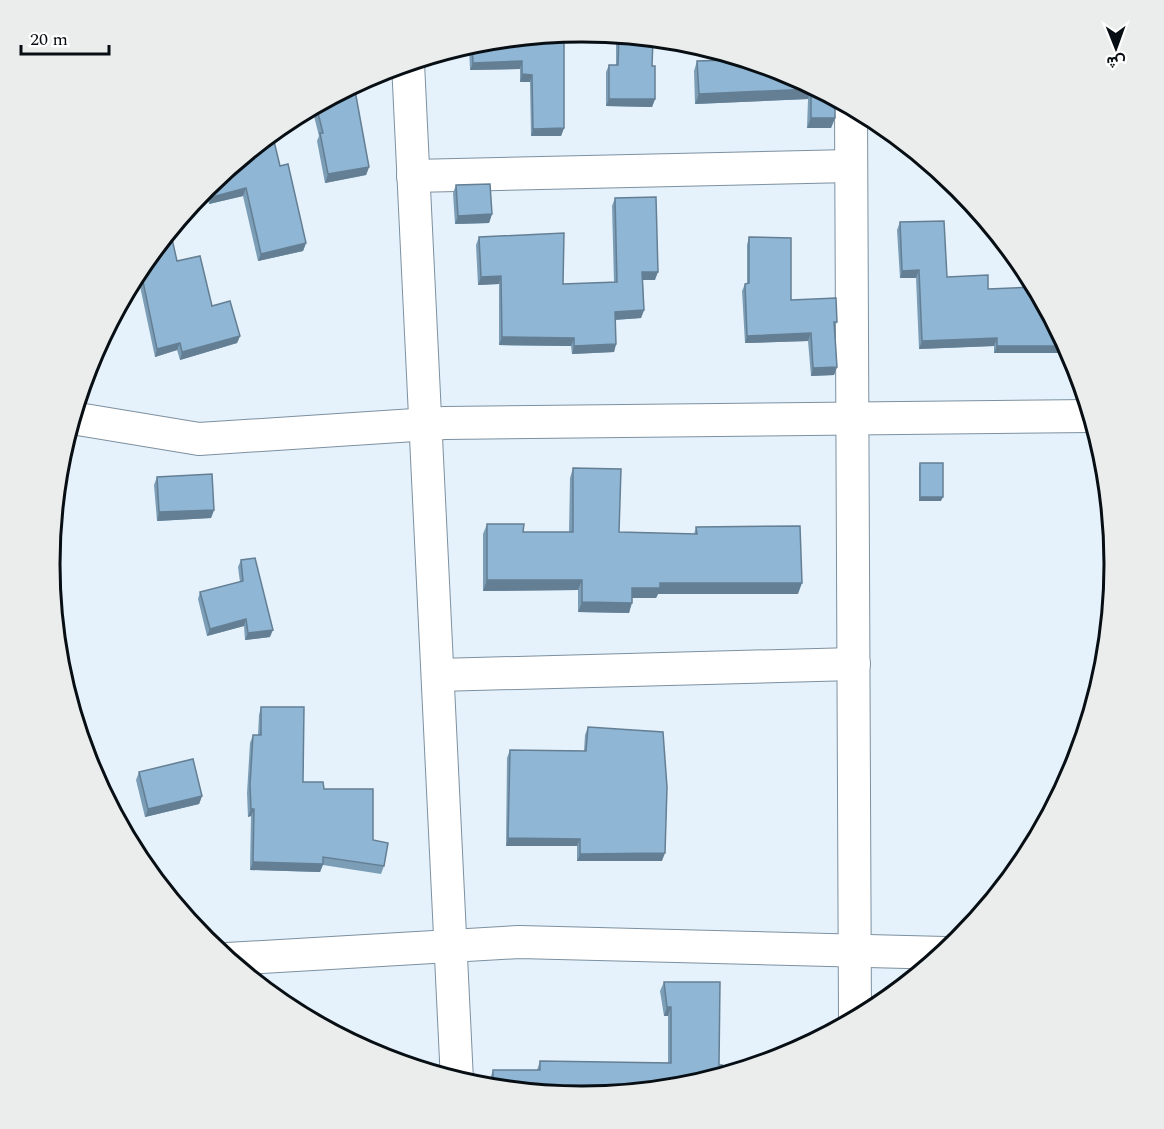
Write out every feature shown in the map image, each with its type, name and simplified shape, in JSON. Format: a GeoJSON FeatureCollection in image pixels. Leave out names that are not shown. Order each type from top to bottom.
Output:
{"type":"FeatureCollection","features":[{"type":"Feature","properties":{"kind":"street"},"geometry":{"type":"LineString","coordinates":[[408,72],[456,1071]]}},
{"type":"Feature","properties":{"kind":"street"},"geometry":{"type":"LineString","coordinates":[[851,117],[855,1010]]}},
{"type":"Feature","properties":{"kind":"street"},"geometry":{"type":"LineString","coordinates":[[413,176],[851,166]]}},
{"type":"Feature","properties":{"kind":"street"},"geometry":{"type":"LineString","coordinates":[[80,419],[200,439],[426,424],[1083,416]]}},
{"type":"Feature","properties":{"kind":"street"},"geometry":{"type":"LineString","coordinates":[[438,675],[854,664]]}},
{"type":"Feature","properties":{"kind":"street"},"geometry":{"type":"LineString","coordinates":[[239,958],[519,942],[931,953]]}},
{"type":"Feature","properties":{"kind":"building"},"geometry":{"type":"Polygon","coordinates":[[[564,43],[564,128],[533,129],[532,75],[522,74],[522,61],[473,63],[473,54],[480,52],[514,46],[564,43]]]}},
{"type":"Feature","properties":{"kind":"building"},"geometry":{"type":"Polygon","coordinates":[[[619,43],[653,46],[655,99],[609,99],[609,65],[618,65],[619,43]]]}},
{"type":"Feature","properties":{"kind":"building"},"geometry":{"type":"Polygon","coordinates":[[[718,60],[799,90],[699,94],[697,61],[718,60]]]}},
{"type":"Feature","properties":{"kind":"building"},"geometry":{"type":"Polygon","coordinates":[[[356,94],[369,167],[328,174],[320,133],[323,133],[318,114],[356,94]]]}},
{"type":"Feature","properties":{"kind":"building"},"geometry":{"type":"Polygon","coordinates":[[[811,95],[835,108],[835,118],[811,118],[811,95]]]}},
{"type":"Feature","properties":{"kind":"building"},"geometry":{"type":"Polygon","coordinates":[[[274,143],[280,166],[288,164],[306,243],[261,254],[246,188],[212,197],[237,172],[274,143]]]}},
{"type":"Feature","properties":{"kind":"building"},"geometry":{"type":"Polygon","coordinates":[[[490,184],[492,214],[458,216],[456,185],[490,184]]]}},
{"type":"Feature","properties":{"kind":"building"},"geometry":{"type":"Polygon","coordinates":[[[656,197],[658,272],[642,272],[644,310],[615,312],[616,344],[574,346],[574,338],[502,337],[501,276],[481,277],[479,237],[564,233],[563,284],[617,282],[615,198],[656,197]]]}},
{"type":"Feature","properties":{"kind":"building"},"geometry":{"type":"Polygon","coordinates":[[[944,221],[947,277],[988,275],[988,289],[1024,287],[1057,346],[997,346],[997,338],[922,341],[919,270],[902,271],[900,222],[944,221]]]}},
{"type":"Feature","properties":{"kind":"building"},"geometry":{"type":"Polygon","coordinates":[[[749,237],[791,238],[791,300],[836,298],[837,322],[834,322],[837,367],[813,368],[811,333],[747,336],[745,284],[749,283],[749,237]]]}},
{"type":"Feature","properties":{"kind":"building"},"geometry":{"type":"Polygon","coordinates":[[[172,240],[177,261],[200,256],[212,306],[230,301],[240,336],[182,352],[180,343],[157,349],[143,282],[172,240]]]}},
{"type":"Feature","properties":{"kind":"building"},"geometry":{"type":"Polygon","coordinates":[[[920,463],[943,463],[943,497],[920,497],[920,463]]]}},
{"type":"Feature","properties":{"kind":"building"},"geometry":{"type":"Polygon","coordinates":[[[573,468],[621,469],[619,532],[697,534],[696,527],[800,526],[802,583],[660,583],[660,588],[632,588],[632,603],[582,602],[582,580],[487,580],[487,524],[524,524],[523,532],[573,532],[573,468]]]}},
{"type":"Feature","properties":{"kind":"building"},"geometry":{"type":"Polygon","coordinates":[[[212,474],[214,510],[159,512],[157,477],[212,474]]]}},
{"type":"Feature","properties":{"kind":"building"},"geometry":{"type":"Polygon","coordinates":[[[255,558],[273,630],[248,633],[246,619],[210,629],[200,592],[243,581],[241,560],[255,558]]]}},
{"type":"Feature","properties":{"kind":"building"},"geometry":{"type":"Polygon","coordinates":[[[261,707],[304,707],[303,782],[323,782],[324,789],[373,789],[373,840],[388,843],[384,866],[323,857],[323,864],[253,862],[254,809],[251,809],[250,785],[253,735],[261,735],[261,707]]]}},
{"type":"Feature","properties":{"kind":"building"},"geometry":{"type":"Polygon","coordinates":[[[588,727],[663,732],[667,787],[665,853],[580,854],[580,839],[508,838],[510,750],[586,751],[588,727]]]}},
{"type":"Feature","properties":{"kind":"building"},"geometry":{"type":"Polygon","coordinates":[[[193,759],[202,796],[148,809],[139,772],[193,759]]]}},
{"type":"Feature","properties":{"kind":"building"},"geometry":{"type":"Polygon","coordinates":[[[664,982],[720,982],[719,1065],[722,1065],[722,1067],[650,1083],[616,1086],[548,1086],[493,1079],[493,1070],[540,1070],[540,1061],[671,1063],[671,1007],[667,1007],[664,982]]]}}]}
